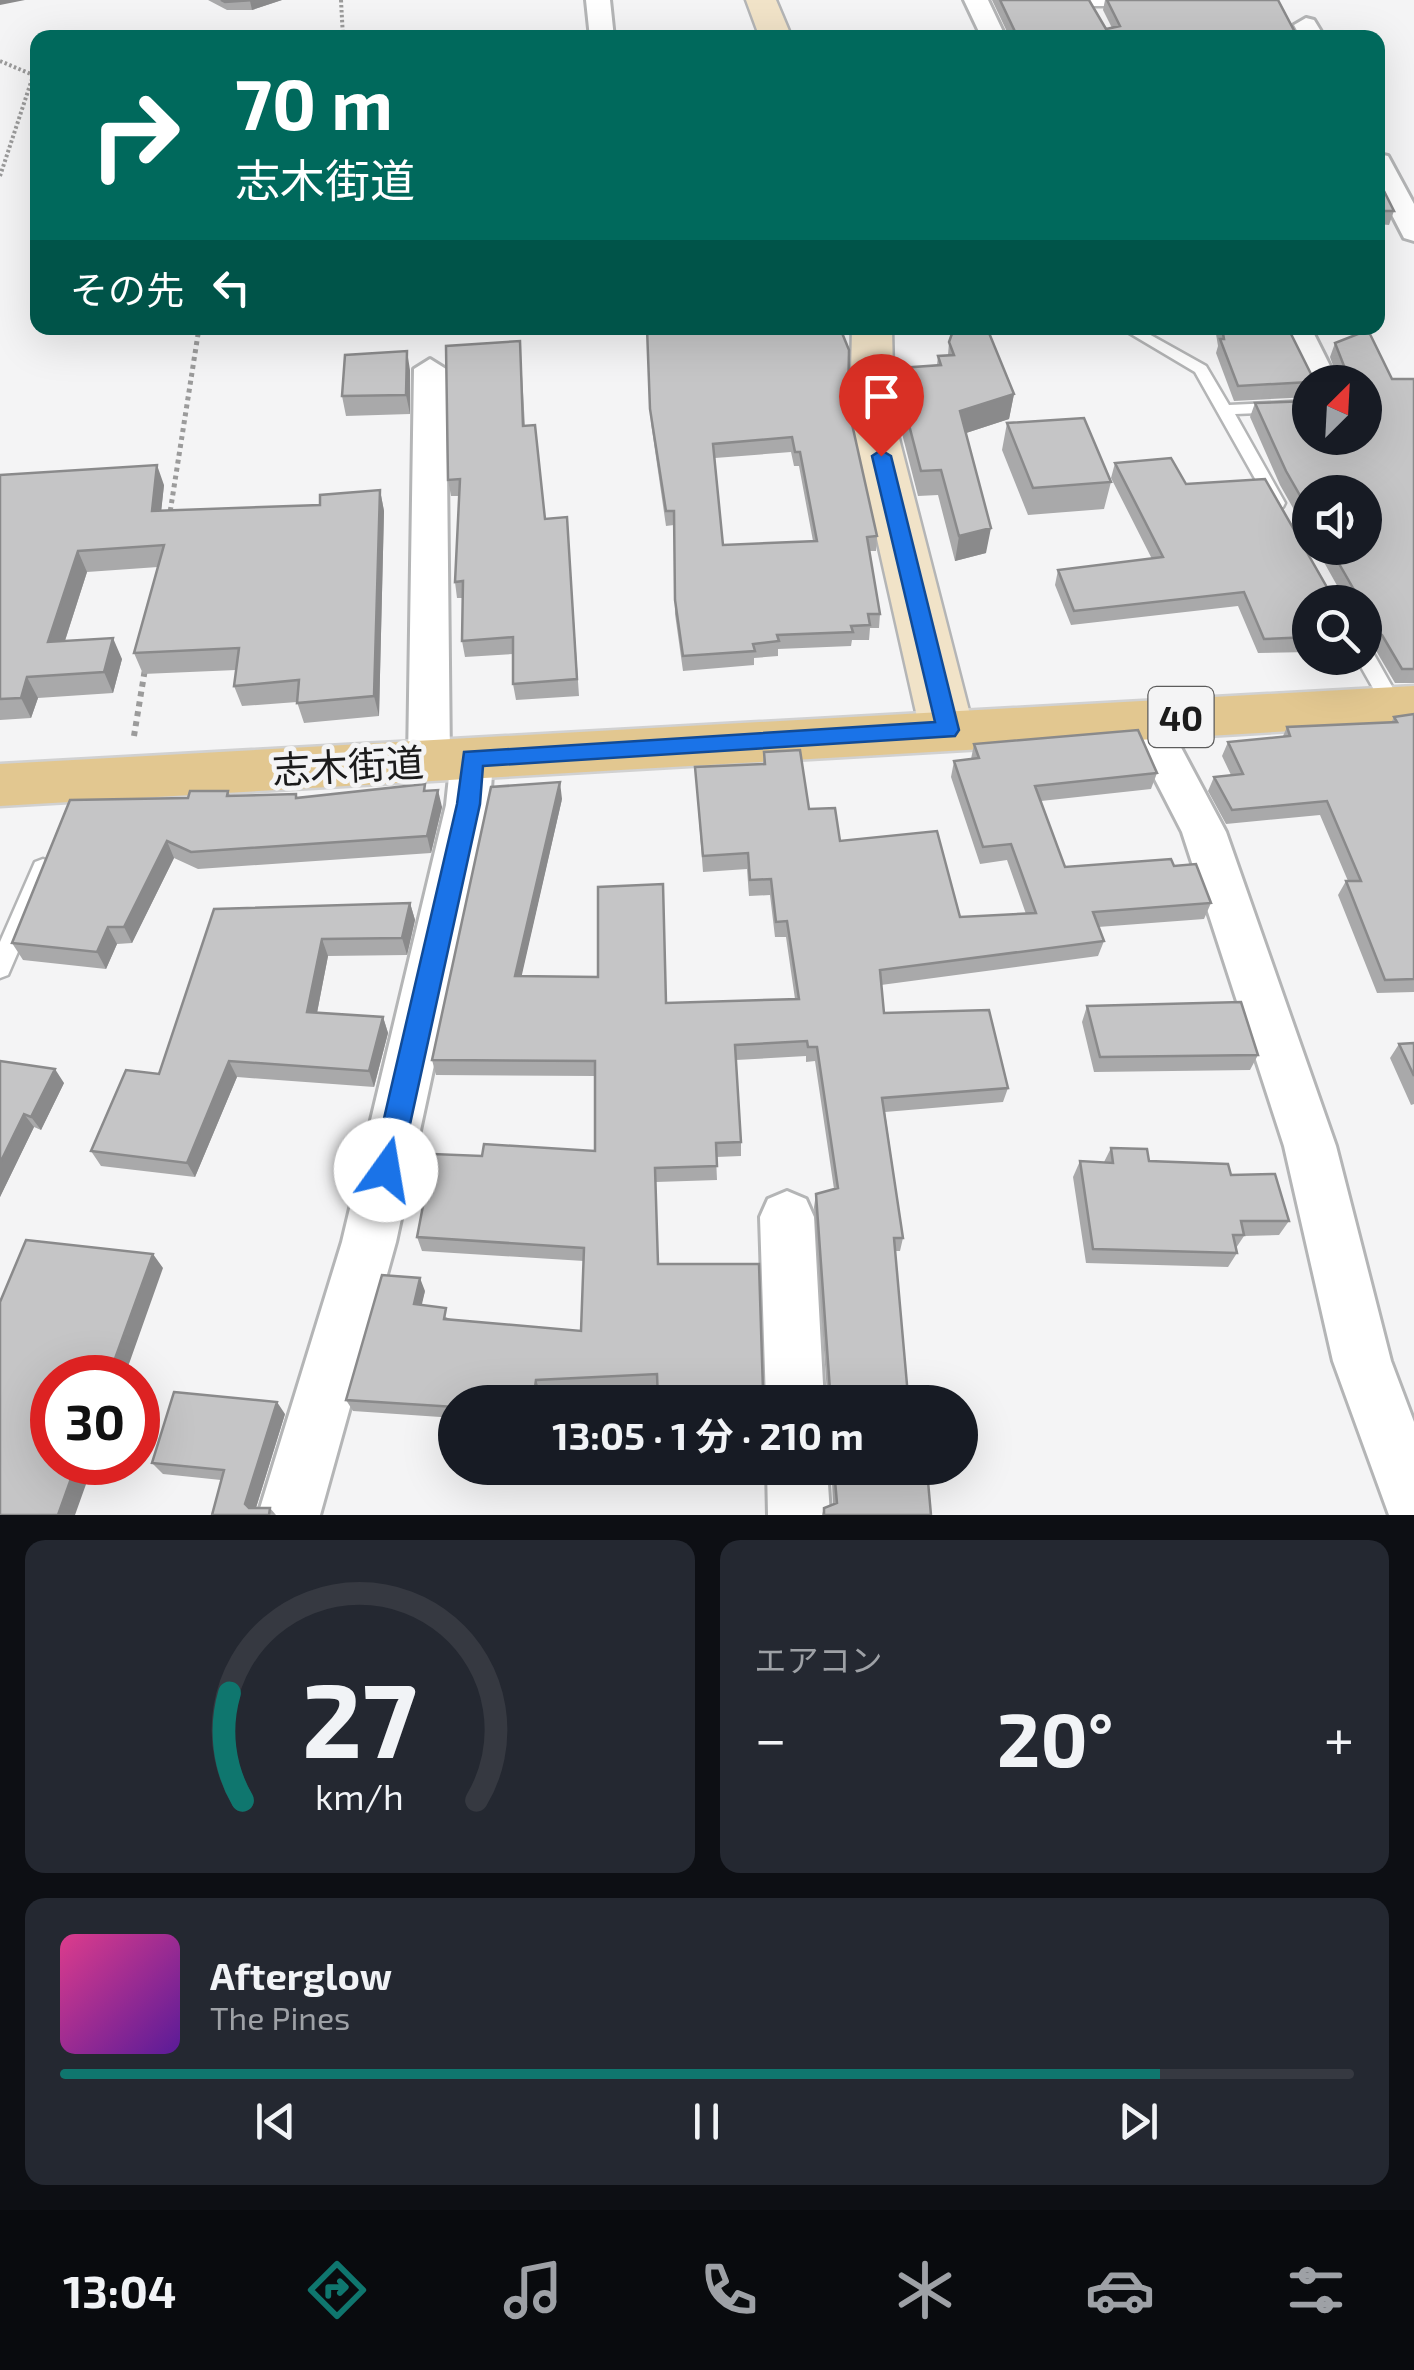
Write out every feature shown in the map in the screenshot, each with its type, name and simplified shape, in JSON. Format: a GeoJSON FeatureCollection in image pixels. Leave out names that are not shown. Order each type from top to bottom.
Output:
{"type":"FeatureCollection","features":[{"type":"Feature","properties":{"kind":"main road","name":"志木街道"},"geometry":{"type":"LineString","coordinates":[[0,785],[94,786],[451,759],[1404,705]]}},
{"type":"Feature","properties":{"kind":"street"},"geometry":{"type":"LineString","coordinates":[[598,0],[601,30]]}},
{"type":"Feature","properties":{"kind":"street"},"geometry":{"type":"LineString","coordinates":[[762,0],[773,30]]}},
{"type":"Feature","properties":{"kind":"street"},"geometry":{"type":"LineString","coordinates":[[976,0],[990,30]]}},
{"type":"Feature","properties":{"kind":"street"},"geometry":{"type":"LineString","coordinates":[[1385,178],[1414,232]]}},
{"type":"Feature","properties":{"kind":"street"},"geometry":{"type":"LineString","coordinates":[[872,335],[872,419],[948,730]]}},
{"type":"Feature","properties":{"kind":"street"},"geometry":{"type":"LineString","coordinates":[[1299,335],[1314,365]]}},
{"type":"Feature","properties":{"kind":"street"},"geometry":{"type":"LineString","coordinates":[[289,1515],[370,1242],[468,804],[451,759],[430,369]]}},
{"type":"Feature","properties":{"kind":"street"},"geometry":{"type":"LineString","coordinates":[[1145,719],[1204,832],[1310,1146],[1362,1361],[1414,1502]]}},
{"type":"Feature","properties":{"kind":"street"},"geometry":{"type":"LineString","coordinates":[[787,1217],[793,1385]]}},
{"type":"Feature","properties":{"kind":"street"},"geometry":{"type":"LineString","coordinates":[[798,1485],[799,1515]]}},
{"type":"Feature","properties":{"kind":"lane"},"geometry":{"type":"LineString","coordinates":[[1088,2],[1142,3]]}},
{"type":"Feature","properties":{"kind":"lane"},"geometry":{"type":"LineString","coordinates":[[1088,2],[1099,20]]}},
{"type":"Feature","properties":{"kind":"lane"},"geometry":{"type":"LineString","coordinates":[[1140,335],[1201,369],[1286,518]]}},
{"type":"Feature","properties":{"kind":"lane"},"geometry":{"type":"LineString","coordinates":[[1224,410],[1292,407]]}},
{"type":"Feature","properties":{"kind":"lane"},"geometry":{"type":"LineString","coordinates":[[1380,675],[1404,705]]}},
{"type":"Feature","properties":{"kind":"lane"},"geometry":{"type":"LineString","coordinates":[[0,968],[50,851]]}},
{"type":"Feature","properties":{"kind":"path"},"geometry":{"type":"LineString","coordinates":[[341,0],[343,30]]}},
{"type":"Feature","properties":{"kind":"path"},"geometry":{"type":"LineString","coordinates":[[0,61],[30,75]]}},
{"type":"Feature","properties":{"kind":"path"},"geometry":{"type":"LineString","coordinates":[[0,176],[30,91]]}},
{"type":"Feature","properties":{"kind":"path"},"geometry":{"type":"LineString","coordinates":[[169,520],[198,335]]}},
{"type":"Feature","properties":{"kind":"path"},"geometry":{"type":"LineString","coordinates":[[94,786],[147,656]]}},
{"type":"Feature","properties":{"kind":"building"},"geometry":{"type":"Polygon","coordinates":[[[1000,0],[1089,0],[1106,29],[1120,26],[1107,0],[1278,0],[1294,30],[1014,30],[1000,0]]]}},
{"type":"Feature","properties":{"kind":"building"},"geometry":{"type":"Polygon","coordinates":[[[1385,193],[1394,211],[1385,211],[1385,193]]]}},
{"type":"Feature","properties":{"kind":"building"},"geometry":{"type":"Polygon","coordinates":[[[647,335],[843,335],[849,350],[848,406],[877,536],[867,537],[880,614],[868,614],[870,625],[851,626],[853,632],[777,635],[779,641],[753,644],[755,651],[683,656],[675,600],[674,511],[666,511],[650,409],[647,335]],[[792,437],[713,444],[723,545],[817,541],[800,452],[795,452],[792,437]]]}},
{"type":"Feature","properties":{"kind":"building"},"geometry":{"type":"Polygon","coordinates":[[[952,335],[990,335],[1014,394],[960,411],[991,528],[959,536],[941,470],[921,471],[901,394],[900,368],[941,365],[938,356],[954,355],[949,342],[952,335]]]}},
{"type":"Feature","properties":{"kind":"building"},"geometry":{"type":"Polygon","coordinates":[[[1223,335],[1292,335],[1306,365],[1292,365],[1292,383],[1238,386],[1220,339],[1224,339],[1223,335]]]}},
{"type":"Feature","properties":{"kind":"building"},"geometry":{"type":"Polygon","coordinates":[[[1355,335],[1370,335],[1392,379],[1414,379],[1414,669],[1402,669],[1382,635],[1382,585],[1351,585],[1340,565],[1382,565],[1382,475],[1292,475],[1292,482],[1255,403],[1292,402],[1292,455],[1382,455],[1382,365],[1344,365],[1335,343],[1355,335]]]}},
{"type":"Feature","properties":{"kind":"building"},"geometry":{"type":"Polygon","coordinates":[[[520,341],[523,426],[535,425],[545,519],[567,517],[577,679],[513,684],[513,637],[462,641],[463,581],[455,582],[460,479],[448,480],[446,346],[520,341]]]}},
{"type":"Feature","properties":{"kind":"building"},"geometry":{"type":"Polygon","coordinates":[[[407,351],[406,395],[342,396],[345,355],[407,351]]]}},
{"type":"Feature","properties":{"kind":"building"},"geometry":{"type":"Polygon","coordinates":[[[1084,418],[1111,482],[1033,488],[1007,423],[1084,418]]]}},
{"type":"Feature","properties":{"kind":"building"},"geometry":{"type":"Polygon","coordinates":[[[1171,458],[1186,484],[1265,479],[1292,526],[1292,565],[1314,565],[1326,585],[1292,585],[1292,638],[1264,639],[1244,592],[1074,611],[1058,570],[1163,557],[1115,463],[1171,458]]]}},
{"type":"Feature","properties":{"kind":"building"},"geometry":{"type":"Polygon","coordinates":[[[157,465],[152,511],[320,505],[320,495],[380,490],[374,696],[297,703],[299,680],[234,686],[239,648],[134,653],[164,545],[78,551],[48,642],[113,638],[104,672],[27,677],[21,698],[0,699],[0,475],[157,465]]]}},
{"type":"Feature","properties":{"kind":"building"},"geometry":{"type":"Polygon","coordinates":[[[1414,714],[1414,979],[1385,980],[1346,881],[1361,881],[1327,801],[1232,810],[1214,777],[1243,774],[1228,742],[1290,736],[1287,727],[1397,722],[1394,717],[1414,714]]]}},
{"type":"Feature","properties":{"kind":"building"},"geometry":{"type":"Polygon","coordinates":[[[1138,730],[1157,773],[1035,786],[1065,867],[1171,859],[1174,866],[1196,864],[1211,903],[1093,912],[1104,941],[880,970],[884,1013],[989,1010],[1008,1088],[882,1098],[903,1238],[894,1238],[907,1385],[830,1385],[816,1194],[838,1188],[817,1047],[808,1047],[807,1041],[735,1045],[741,1142],[716,1143],[717,1166],[655,1168],[658,1264],[759,1264],[763,1385],[657,1385],[657,1374],[536,1380],[535,1385],[438,1385],[438,1406],[346,1400],[382,1275],[420,1278],[414,1304],[446,1308],[444,1319],[581,1331],[584,1248],[417,1237],[433,1154],[482,1156],[484,1144],[595,1151],[595,1061],[432,1060],[491,787],[560,782],[515,976],[598,977],[598,887],[663,884],[666,1003],[799,999],[787,921],[776,922],[771,879],[750,880],[748,853],[703,856],[695,767],[765,764],[764,752],[800,750],[809,809],[835,808],[840,841],[937,831],[960,917],[1036,913],[1011,844],[983,847],[954,761],[979,758],[974,744],[1138,730]]]}},
{"type":"Feature","properties":{"kind":"building"},"geometry":{"type":"Polygon","coordinates":[[[425,784],[424,791],[438,790],[427,836],[191,852],[167,841],[124,927],[108,927],[97,952],[12,943],[70,800],[188,798],[190,791],[228,791],[227,796],[296,794],[296,798],[425,784]]]}},
{"type":"Feature","properties":{"kind":"building"},"geometry":{"type":"Polygon","coordinates":[[[410,903],[402,938],[322,939],[307,1012],[383,1017],[369,1071],[229,1061],[187,1163],[91,1151],[126,1070],[159,1074],[214,909],[410,903]]]}},
{"type":"Feature","properties":{"kind":"building"},"geometry":{"type":"Polygon","coordinates":[[[1241,1002],[1258,1055],[1100,1057],[1087,1006],[1241,1002]]]}},
{"type":"Feature","properties":{"kind":"building"},"geometry":{"type":"Polygon","coordinates":[[[1414,1043],[1414,1076],[1399,1044],[1414,1043]]]}},
{"type":"Feature","properties":{"kind":"building"},"geometry":{"type":"Polygon","coordinates":[[[0,1061],[55,1069],[31,1117],[24,1114],[0,1163],[0,1061]]]}},
{"type":"Feature","properties":{"kind":"building"},"geometry":{"type":"Polygon","coordinates":[[[1111,1148],[1147,1149],[1149,1161],[1228,1164],[1231,1175],[1275,1174],[1289,1221],[1241,1221],[1244,1235],[1233,1235],[1237,1253],[1093,1249],[1080,1161],[1113,1163],[1111,1148]]]}},
{"type":"Feature","properties":{"kind":"building"},"geometry":{"type":"Polygon","coordinates":[[[26,1240],[153,1254],[116,1355],[30,1355],[30,1485],[69,1485],[58,1515],[0,1515],[0,1302],[26,1240]]]}},
{"type":"Feature","properties":{"kind":"building"},"geometry":{"type":"Polygon","coordinates":[[[174,1392],[277,1402],[245,1504],[249,1508],[270,1508],[269,1515],[212,1515],[224,1470],[160,1464],[160,1437],[174,1392]]]}},
{"type":"Feature","properties":{"kind":"building"},"geometry":{"type":"Polygon","coordinates":[[[835,1485],[928,1485],[931,1515],[824,1515],[824,1508],[837,1503],[835,1485]]]}},
{"type":"Feature","properties":{"kind":"route"},"geometry":{"type":"LineString","coordinates":[[386,1170],[468,804],[472,758],[948,730],[881,456]]}}]}
